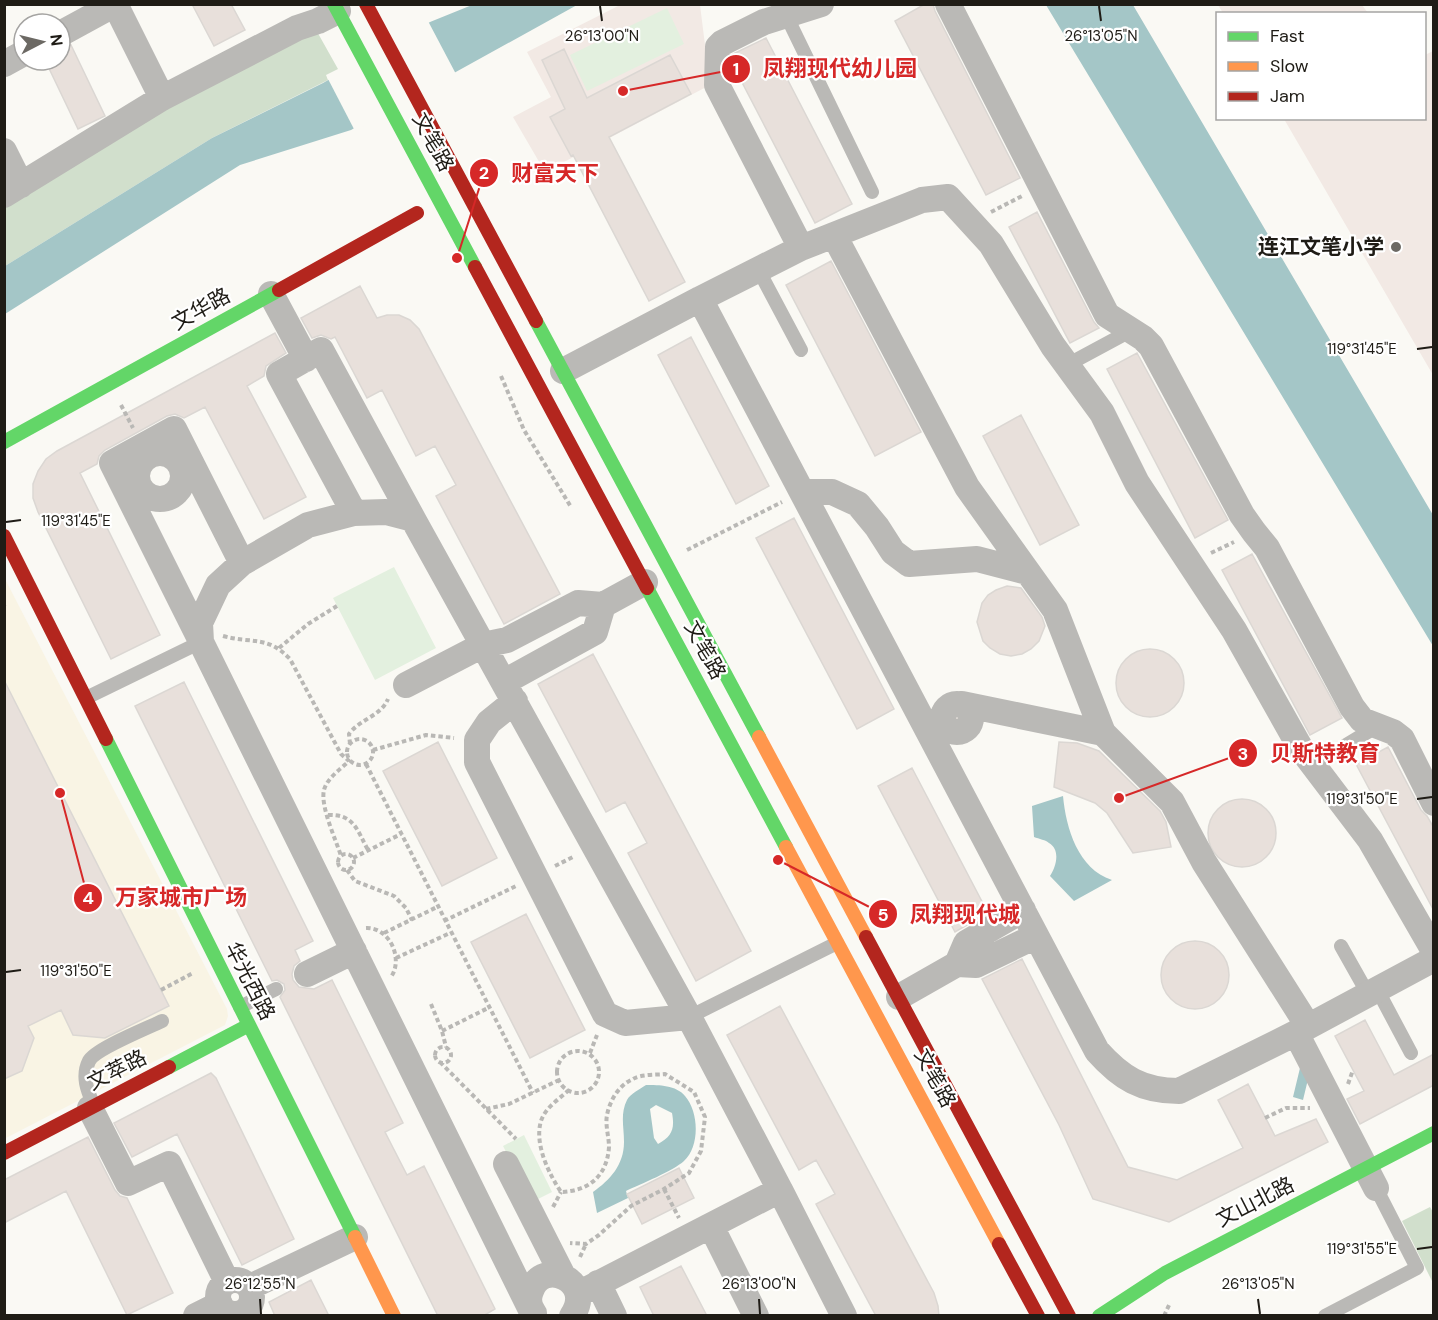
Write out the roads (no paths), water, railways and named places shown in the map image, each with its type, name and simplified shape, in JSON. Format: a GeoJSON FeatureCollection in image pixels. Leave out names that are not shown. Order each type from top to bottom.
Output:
{"type":"FeatureCollection","features":[{"type":"Feature","properties":{"kind":"main road","name":"文笔路"},"geometry":{"type":"LineString","coordinates":[[366,4],[1069,1316]]}},
{"type":"Feature","properties":{"kind":"main road","name":"文笔路"},"geometry":{"type":"LineString","coordinates":[[336,8],[363,56],[374,88],[394,115],[1038,1316]]}},
{"type":"Feature","properties":{"kind":"main road","name":"文华路"},"geometry":{"type":"LineString","coordinates":[[4,442],[417,213]]}},
{"type":"Feature","properties":{"kind":"main road"},"geometry":{"type":"LineString","coordinates":[[471,295],[486,286]]}},
{"type":"Feature","properties":{"kind":"main road","name":"华光西路"},"geometry":{"type":"LineString","coordinates":[[4,536],[394,1316]]}},
{"type":"Feature","properties":{"kind":"main road"},"geometry":{"type":"LineString","coordinates":[[728,774],[744,766]]}},
{"type":"Feature","properties":{"kind":"main road","name":"文萃路"},"geometry":{"type":"LineString","coordinates":[[4,1153],[249,1025]]}},
{"type":"Feature","properties":{"kind":"main road","name":"文山北路"},"geometry":{"type":"LineString","coordinates":[[1099,1316],[1165,1273],[1374,1183],[1434,1133]]}},
{"type":"Feature","properties":{"kind":"main road"},"geometry":{"type":"LineString","coordinates":[[1114,1316],[1144,1304]]}},
{"type":"Feature","properties":{"kind":"street"},"geometry":{"type":"LineString","coordinates":[[72,27],[115,4],[162,98]]}},
{"type":"Feature","properties":{"kind":"street"},"geometry":{"type":"LineString","coordinates":[[801,248],[717,85],[718,47],[764,22],[821,4]]}},
{"type":"Feature","properties":{"kind":"street"},"geometry":{"type":"LineString","coordinates":[[948,4],[1107,315],[1132,330],[1151,346],[1254,532],[1267,548],[1352,707],[1362,720],[1393,732],[1402,739],[1434,803]]}},
{"type":"Feature","properties":{"kind":"street"},"geometry":{"type":"LineString","coordinates":[[4,151],[13,190],[162,98],[297,28],[318,21],[336,8]]}},
{"type":"Feature","properties":{"kind":"street"},"geometry":{"type":"LineString","coordinates":[[563,371],[801,248],[922,200],[948,197],[991,244],[1053,346],[1102,413],[1137,483],[1234,630],[1301,749],[1370,840],[1434,951]]}},
{"type":"Feature","properties":{"kind":"street"},"geometry":{"type":"LineString","coordinates":[[834,235],[967,487],[1055,610],[1103,733],[1172,802],[1204,862],[1302,1029],[1374,1183]]}},
{"type":"Feature","properties":{"kind":"street"},"geometry":{"type":"LineString","coordinates":[[271,294],[306,359]]}},
{"type":"Feature","properties":{"kind":"street"},"geometry":{"type":"LineString","coordinates":[[700,299],[802,492],[937,729],[1023,910],[1097,1051],[1112,1067],[1139,1086],[1179,1091],[1434,959]]}},
{"type":"Feature","properties":{"kind":"street"},"geometry":{"type":"LineString","coordinates":[[354,513],[279,374],[321,350],[689,1017],[844,1316]]}},
{"type":"Feature","properties":{"kind":"street"},"geometry":{"type":"LineString","coordinates":[[243,562],[185,463],[174,429],[145,451],[112,463],[133,490],[530,1314]]}},
{"type":"Feature","properties":{"kind":"street"},"geometry":{"type":"LineString","coordinates":[[133,490],[159,499],[174,494],[183,481],[185,463]]}},
{"type":"Feature","properties":{"kind":"street"},"geometry":{"type":"LineString","coordinates":[[802,492],[832,492],[858,504],[877,527],[893,552],[909,564],[977,559],[1027,572]]}},
{"type":"Feature","properties":{"kind":"street"},"geometry":{"type":"LineString","coordinates":[[201,632],[218,585],[243,562],[308,525],[354,513],[386,512],[413,519]]}},
{"type":"Feature","properties":{"kind":"street"},"geometry":{"type":"LineString","coordinates":[[397,689],[483,645],[507,640],[578,603],[603,605],[645,582]]}},
{"type":"Feature","properties":{"kind":"street"},"geometry":{"type":"LineString","coordinates":[[603,605],[595,632],[510,692],[477,740],[477,762],[605,1014],[625,1023],[689,1017]]}},
{"type":"Feature","properties":{"kind":"street"},"geometry":{"type":"LineString","coordinates":[[937,729],[956,733],[969,726],[972,719],[970,712],[962,704],[1103,733]]}},
{"type":"Feature","properties":{"kind":"street"},"geometry":{"type":"LineString","coordinates":[[957,964],[966,943],[1023,910]]}},
{"type":"Feature","properties":{"kind":"street"},"geometry":{"type":"LineString","coordinates":[[899,997],[957,964],[976,965],[1036,936]]}},
{"type":"Feature","properties":{"kind":"street"},"geometry":{"type":"LineString","coordinates":[[307,974],[354,951]]}},
{"type":"Feature","properties":{"kind":"street"},"geometry":{"type":"LineString","coordinates":[[92,1107],[128,1184],[169,1164],[236,1300]]}},
{"type":"Feature","properties":{"kind":"street"},"geometry":{"type":"LineString","coordinates":[[506,1164],[578,1292]]}},
{"type":"Feature","properties":{"kind":"street"},"geometry":{"type":"LineString","coordinates":[[578,1292],[780,1190]]}},
{"type":"Feature","properties":{"kind":"street"},"geometry":{"type":"LineString","coordinates":[[700,1231],[756,1316]]}},
{"type":"Feature","properties":{"kind":"street"},"geometry":{"type":"LineString","coordinates":[[196,1316],[236,1300],[355,1237]]}},
{"type":"Feature","properties":{"kind":"street"},"geometry":{"type":"LineString","coordinates":[[530,1314],[530,1293],[533,1285],[546,1276],[578,1292],[614,1316]]}},
{"type":"Feature","properties":{"kind":"lane"},"geometry":{"type":"LineString","coordinates":[[786,15],[872,192]]}},
{"type":"Feature","properties":{"kind":"lane"},"geometry":{"type":"LineString","coordinates":[[758,269],[801,350]]}},
{"type":"Feature","properties":{"kind":"lane"},"geometry":{"type":"LineString","coordinates":[[1067,365],[1132,330]]}},
{"type":"Feature","properties":{"kind":"lane"},"geometry":{"type":"LineString","coordinates":[[86,698],[201,632]]}},
{"type":"Feature","properties":{"kind":"lane"},"geometry":{"type":"LineString","coordinates":[[1313,765],[1376,727]]}},
{"type":"Feature","properties":{"kind":"lane"},"geometry":{"type":"LineString","coordinates":[[689,1017],[838,942]]}},
{"type":"Feature","properties":{"kind":"lane"},"geometry":{"type":"LineString","coordinates":[[1341,946],[1411,1053]]}},
{"type":"Feature","properties":{"kind":"lane"},"geometry":{"type":"LineString","coordinates":[[240,1007],[276,989]]}},
{"type":"Feature","properties":{"kind":"lane"},"geometry":{"type":"LineString","coordinates":[[92,1107],[85,1079],[89,1061],[99,1052],[162,1021]]}},
{"type":"Feature","properties":{"kind":"lane"},"geometry":{"type":"LineString","coordinates":[[1325,1316],[1417,1268],[1374,1183]]}},
{"type":"Feature","properties":{"kind":"water"},"geometry":{"type":"Polygon","coordinates":[[[472,5],[577,5],[351,130],[240,165],[5,314],[5,266],[212,138],[323,83],[430,22],[472,5]]]}},
{"type":"Feature","properties":{"kind":"water"},"geometry":{"type":"Polygon","coordinates":[[[1046,5],[1133,5],[1433,515],[1433,646],[1046,5]]]}},
{"type":"Feature","properties":{"kind":"water"},"geometry":{"type":"Polygon","coordinates":[[[1063,796],[1071,834],[1082,857],[1100,875],[1112,880],[1074,901],[1050,876],[1056,859],[1053,846],[1034,837],[1032,806],[1063,796]]]}},
{"type":"Feature","properties":{"kind":"water"},"geometry":{"type":"Polygon","coordinates":[[[1300,1068],[1310,1071],[1303,1100],[1293,1097],[1300,1068]]]}},
{"type":"Feature","properties":{"kind":"water"},"geometry":{"type":"Polygon","coordinates":[[[646,1085],[667,1086],[685,1096],[690,1103],[695,1120],[693,1147],[679,1165],[626,1191],[628,1198],[597,1213],[593,1192],[610,1177],[622,1158],[625,1105],[630,1096],[646,1085]],[[656,1105],[650,1109],[654,1138],[658,1144],[671,1132],[672,1113],[656,1105]]]}},
{"type":"Feature","properties":{"kind":"place","name":"凤翔现代幼儿园"},"geometry":{"type":"Point","coordinates":[623,91]}},
{"type":"Feature","properties":{"kind":"place","name":"连江文笔小学"},"geometry":{"type":"Point","coordinates":[1396,247]}},
{"type":"Feature","properties":{"kind":"place","name":"财富天下"},"geometry":{"type":"Point","coordinates":[457,258]}},
{"type":"Feature","properties":{"kind":"place","name":"万家城市广场"},"geometry":{"type":"Point","coordinates":[60,793]}},
{"type":"Feature","properties":{"kind":"place","name":"贝斯特教育"},"geometry":{"type":"Point","coordinates":[1119,798]}},
{"type":"Feature","properties":{"kind":"place","name":"凤翔现代城"},"geometry":{"type":"Point","coordinates":[778,860]}}]}
